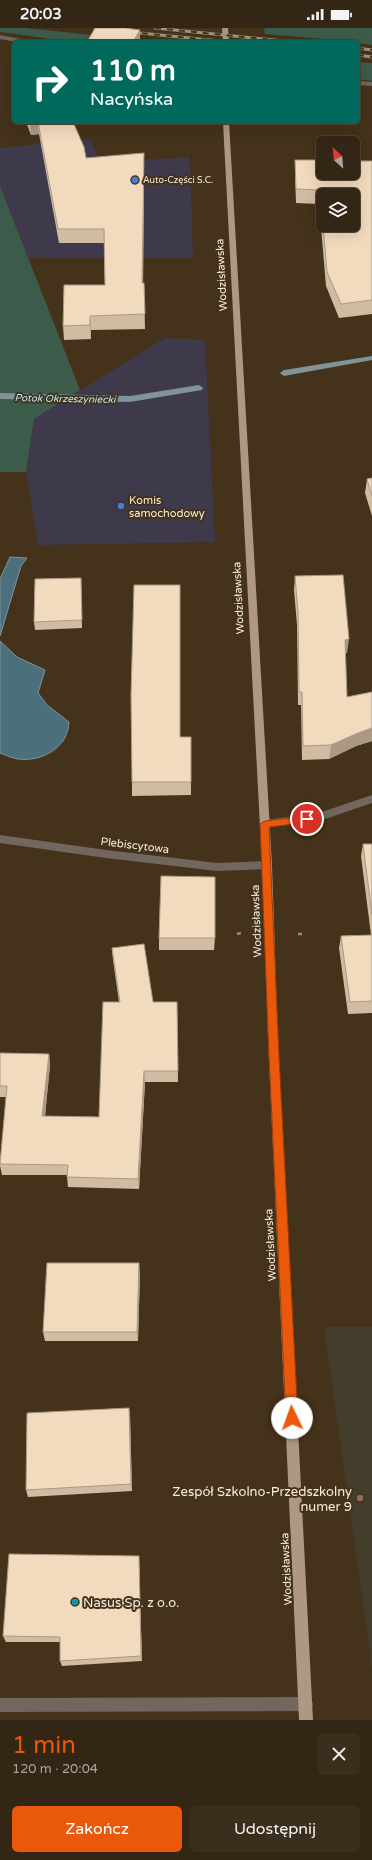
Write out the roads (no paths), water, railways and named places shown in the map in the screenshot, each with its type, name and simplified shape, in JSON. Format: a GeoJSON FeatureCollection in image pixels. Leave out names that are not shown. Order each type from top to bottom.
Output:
{"type":"FeatureCollection","features":[{"type":"Feature","properties":{"kind":"main road"},"geometry":{"type":"LineString","coordinates":[[225,28],[226,40]]}},
{"type":"Feature","properties":{"kind":"main road","name":"Wodzisławska"},"geometry":{"type":"LineString","coordinates":[[226,124],[255,678],[265,824],[274,1056],[306,1720]]}},
{"type":"Feature","properties":{"kind":"street"},"geometry":{"type":"LineString","coordinates":[[1,37],[17,40]]}},
{"type":"Feature","properties":{"kind":"street"},"geometry":{"type":"LineString","coordinates":[[360,83],[372,84]]}},
{"type":"Feature","properties":{"kind":"street"},"geometry":{"type":"LineString","coordinates":[[265,824],[319,817],[372,799]]}},
{"type":"Feature","properties":{"kind":"street","name":"Plebiscytowa"},"geometry":{"type":"LineString","coordinates":[[0,839],[106,854],[217,867],[267,865]]}},
{"type":"Feature","properties":{"kind":"street"},"geometry":{"type":"LineString","coordinates":[[0,1705],[306,1704]]}},
{"type":"Feature","properties":{"kind":"water"},"geometry":{"type":"Polygon","coordinates":[[[10,557],[27,558],[21,566],[0,636],[0,579],[10,557]]]}},
{"type":"Feature","properties":{"kind":"water"},"geometry":{"type":"Polygon","coordinates":[[[0,641],[17,657],[45,670],[38,693],[47,705],[69,722],[68,731],[59,746],[36,758],[18,759],[0,753],[0,641]]]}},
{"type":"Feature","properties":{"kind":"waterway"},"geometry":{"type":"LineString","coordinates":[[284,373],[372,358]]}},
{"type":"Feature","properties":{"kind":"waterway","name":"Potok Okrzeszyniecki"},"geometry":{"type":"LineString","coordinates":[[0,396],[130,399],[199,388]]}},
{"type":"Feature","properties":{"kind":"railway"},"geometry":{"type":"LineString","coordinates":[[155,28],[274,40]]}},
{"type":"Feature","properties":{"kind":"railway"},"geometry":{"type":"LineString","coordinates":[[130,32],[210,40]]}},
{"type":"Feature","properties":{"kind":"railway"},"geometry":{"type":"LineString","coordinates":[[360,48],[372,50]]}},
{"type":"Feature","properties":{"kind":"railway"},"geometry":{"type":"LineString","coordinates":[[360,55],[372,57]]}},
{"type":"Feature","properties":{"kind":"place","name":"Auto-Części S.C."},"geometry":{"type":"Point","coordinates":[135,180]}},
{"type":"Feature","properties":{"kind":"place","name":"Komis samochodowy"},"geometry":{"type":"Point","coordinates":[121,506]}},
{"type":"Feature","properties":{"kind":"place","name":"Zespół Szkolno-Przedszkolny numer 9"},"geometry":{"type":"Point","coordinates":[360,1498]}},
{"type":"Feature","properties":{"kind":"place","name":"Nasus Sp. z o.o."},"geometry":{"type":"Point","coordinates":[75,1602]}}]}
